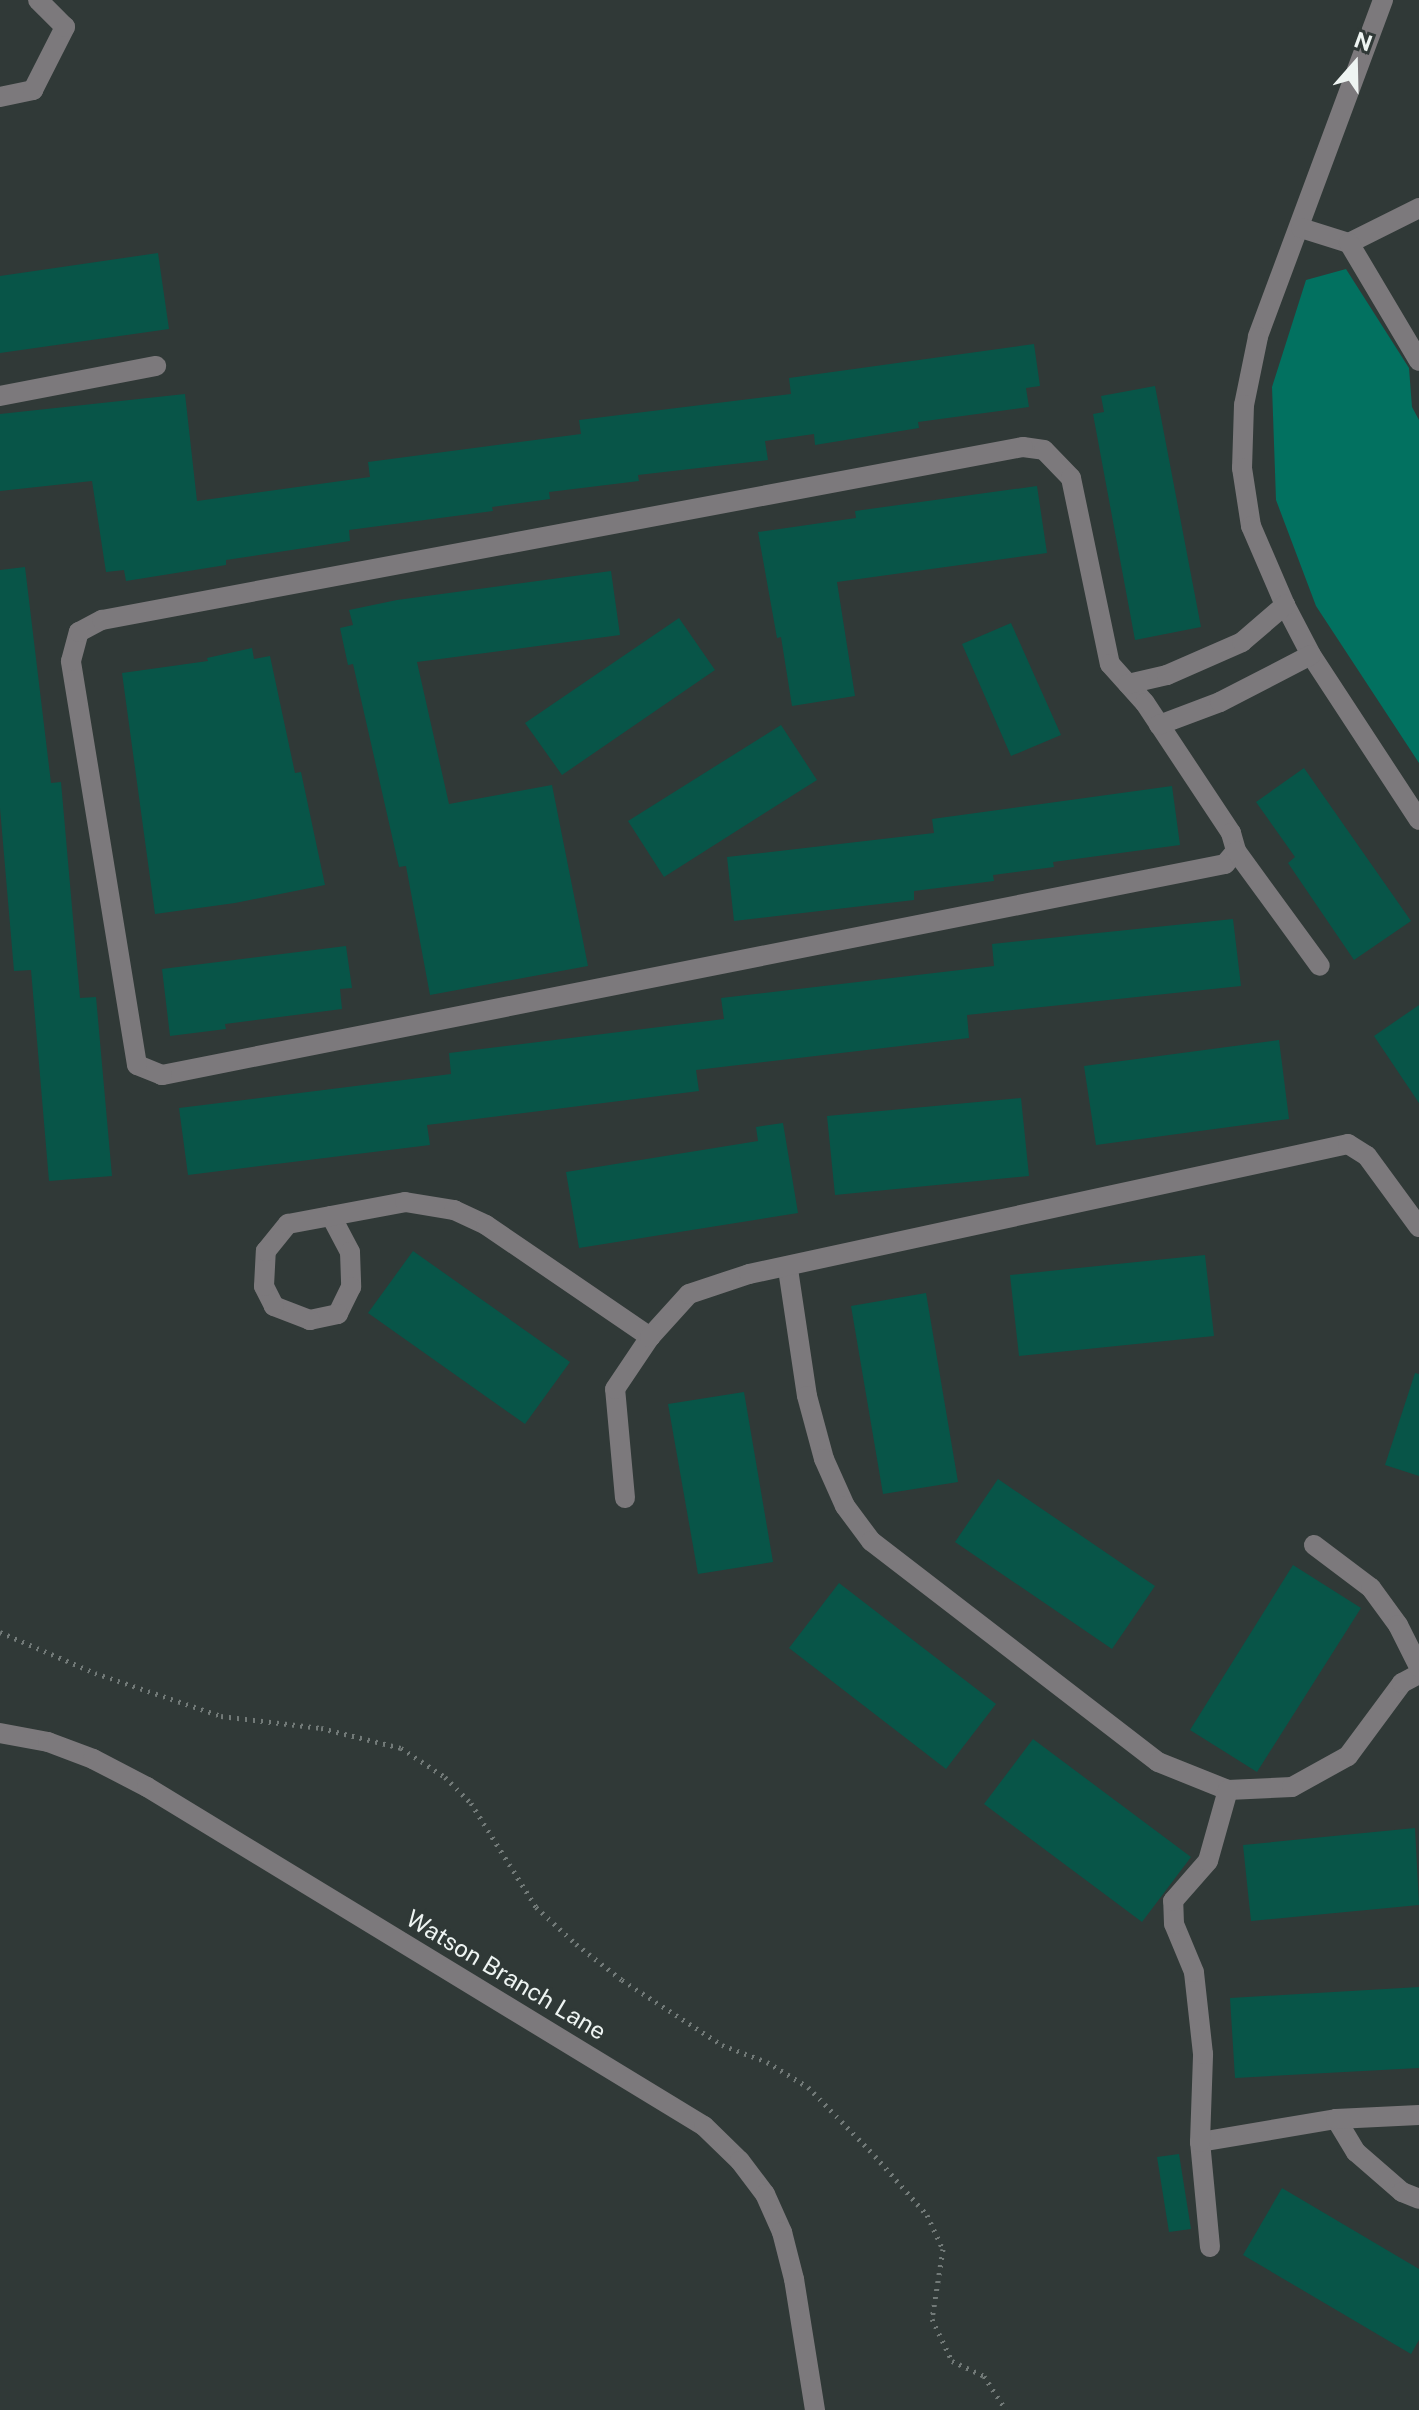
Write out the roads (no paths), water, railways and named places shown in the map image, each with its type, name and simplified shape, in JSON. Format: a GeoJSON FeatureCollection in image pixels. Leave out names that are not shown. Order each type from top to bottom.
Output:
{"type":"FeatureCollection","features":[{"type":"Feature","properties":{"kind":"street"},"geometry":{"type":"LineString","coordinates":[[0,97],[33,90],[65,27],[38,0]]}},
{"type":"Feature","properties":{"kind":"street"},"geometry":{"type":"LineString","coordinates":[[1383,0],[1301,228],[1258,337],[1244,405],[1242,468],[1251,526],[1285,605],[1311,655],[1419,820]]}},
{"type":"Feature","properties":{"kind":"street"},"geometry":{"type":"LineString","coordinates":[[1349,243],[1419,208]]}},
{"type":"Feature","properties":{"kind":"street"},"geometry":{"type":"LineString","coordinates":[[1301,228],[1349,243],[1419,361]]}},
{"type":"Feature","properties":{"kind":"street"},"geometry":{"type":"LineString","coordinates":[[0,396],[156,366]]}},
{"type":"Feature","properties":{"kind":"street"},"geometry":{"type":"LineString","coordinates":[[1236,851],[1225,864],[162,1075],[137,1065],[71,661],[79,632],[102,620],[1023,447],[1044,450],[1071,478],[1110,664],[1159,725],[1231,833],[1236,851],[1320,966]]}},
{"type":"Feature","properties":{"kind":"street"},"geometry":{"type":"LineString","coordinates":[[1128,684],[1167,675],[1242,642],[1285,605]]}},
{"type":"Feature","properties":{"kind":"street"},"geometry":{"type":"LineString","coordinates":[[1159,725],[1220,702],[1311,655]]}},
{"type":"Feature","properties":{"kind":"street"},"geometry":{"type":"LineString","coordinates":[[625,1498],[615,1389],[650,1337],[689,1294],[749,1274],[788,1269],[1348,1144],[1367,1156],[1419,1227]]}},
{"type":"Feature","properties":{"kind":"street"},"geometry":{"type":"LineString","coordinates":[[331,1216],[350,1252],[351,1287],[338,1314],[310,1320],[274,1306],[264,1286],[266,1251],[288,1224],[405,1202],[454,1210],[486,1225],[650,1337]]}},
{"type":"Feature","properties":{"kind":"street"},"geometry":{"type":"LineString","coordinates":[[788,1269],[807,1396],[824,1459],[845,1506],[871,1541],[1158,1762],[1228,1790],[1292,1787],[1348,1756],[1402,1683],[1419,1674]]}},
{"type":"Feature","properties":{"kind":"street"},"geometry":{"type":"LineString","coordinates":[[1314,1545],[1371,1588],[1398,1625],[1419,1667]]}},
{"type":"Feature","properties":{"kind":"street","name":"Watson Branch Lane"},"geometry":{"type":"LineString","coordinates":[[0,1733],[48,1742],[93,1759],[147,1787],[704,2126],[740,2161],[765,2194],[782,2232],[794,2279],[815,2410]]}},
{"type":"Feature","properties":{"kind":"street"},"geometry":{"type":"LineString","coordinates":[[1210,2247],[1200,2142],[1203,2054],[1194,1972],[1174,1924],[1173,1901],[1208,1861],[1228,1790]]}},
{"type":"Feature","properties":{"kind":"street"},"geometry":{"type":"LineString","coordinates":[[1200,2142],[1336,2119],[1419,2115]]}},
{"type":"Feature","properties":{"kind":"street"},"geometry":{"type":"LineString","coordinates":[[1336,2119],[1356,2152],[1402,2192],[1419,2199]]}}]}
